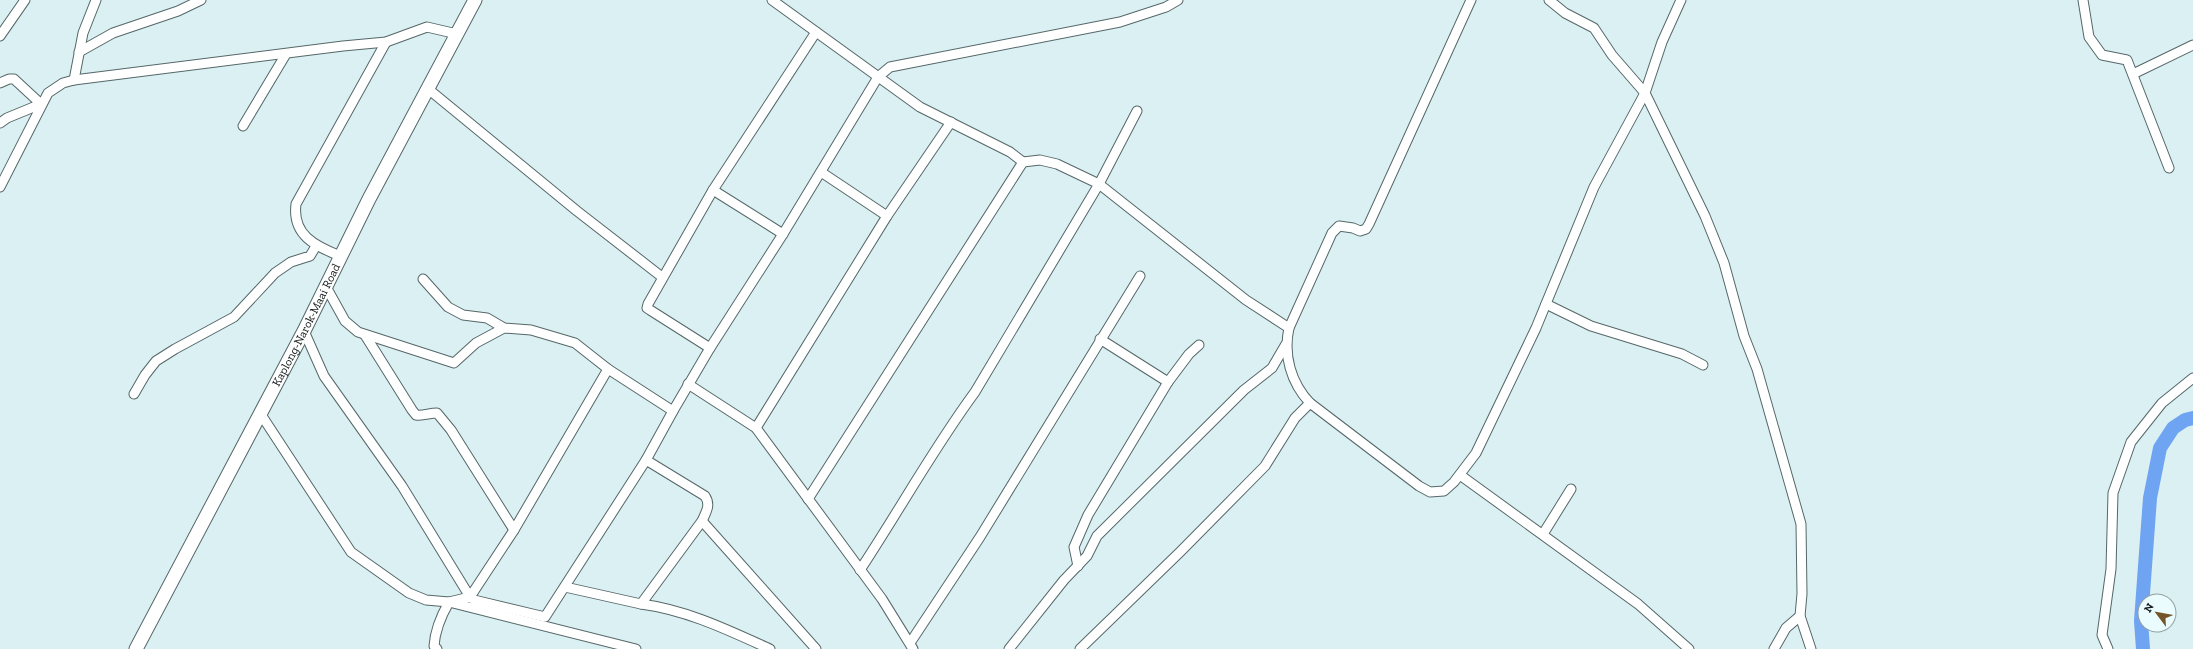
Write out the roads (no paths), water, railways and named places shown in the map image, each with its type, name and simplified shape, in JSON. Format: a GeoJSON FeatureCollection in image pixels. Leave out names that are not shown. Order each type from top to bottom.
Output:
{"type":"FeatureCollection","features":[{"type":"Feature","properties":{"kind":"highway","name":"Kaplong-Narok-Maai Road"},"geometry":{"type":"LineString","coordinates":[[136,649],[304,330],[325,285],[427,88],[475,0]]}},
{"type":"Feature","properties":{"kind":"street"},"geometry":{"type":"LineString","coordinates":[[0,36],[25,0]]}},
{"type":"Feature","properties":{"kind":"street"},"geometry":{"type":"LineString","coordinates":[[74,80],[88,17],[96,0]]}},
{"type":"Feature","properties":{"kind":"street"},"geometry":{"type":"LineString","coordinates":[[79,52],[113,33],[178,11],[201,0]]}},
{"type":"Feature","properties":{"kind":"street"},"geometry":{"type":"LineString","coordinates":[[772,0],[920,107],[1010,152],[1023,162],[1040,160],[1057,164],[1098,184],[1246,300],[1289,328]]}},
{"type":"Feature","properties":{"kind":"street"},"geometry":{"type":"LineString","coordinates":[[304,330],[324,376],[402,486],[470,597],[474,600],[545,617],[646,460],[688,384],[783,234],[878,77],[890,67],[1120,22],[1166,7],[1178,0]]}},
{"type":"Feature","properties":{"kind":"street"},"geometry":{"type":"LineString","coordinates":[[1471,0],[1366,229],[1360,231],[1353,228],[1339,226],[1332,233],[1289,328],[1286,344],[1287,356],[1296,387],[1310,403],[1430,492],[1444,491],[1460,475],[1476,453],[1520,365],[1524,352],[1546,304],[1594,187],[1645,93],[1662,42],[1681,0]]}},
{"type":"Feature","properties":{"kind":"street"},"geometry":{"type":"LineString","coordinates":[[1549,0],[1565,13],[1594,28],[1612,55],[1645,93],[1705,216],[1724,263],[1744,336],[1757,369],[1801,524],[1802,594],[1800,616],[1811,649]]}},
{"type":"Feature","properties":{"kind":"street"},"geometry":{"type":"LineString","coordinates":[[2083,0],[2089,36],[2102,56],[2127,60],[2169,168]]}},
{"type":"Feature","properties":{"kind":"street"},"geometry":{"type":"LineString","coordinates":[[0,187],[41,104],[48,93],[63,83],[74,80],[386,42],[427,27],[457,34]]}},
{"type":"Feature","properties":{"kind":"street"},"geometry":{"type":"LineString","coordinates":[[710,348],[647,308],[662,277],[713,190],[816,32]]}},
{"type":"Feature","properties":{"kind":"street"},"geometry":{"type":"LineString","coordinates":[[340,256],[316,246],[296,222],[296,204],[386,42]]}},
{"type":"Feature","properties":{"kind":"street"},"geometry":{"type":"LineString","coordinates":[[2133,74],[2193,45]]}},
{"type":"Feature","properties":{"kind":"street"},"geometry":{"type":"LineString","coordinates":[[243,126],[286,54]]}},
{"type":"Feature","properties":{"kind":"street"},"geometry":{"type":"LineString","coordinates":[[0,83],[9,79],[14,79],[41,104]]}},
{"type":"Feature","properties":{"kind":"street"},"geometry":{"type":"LineString","coordinates":[[427,88],[577,211],[662,277]]}},
{"type":"Feature","properties":{"kind":"street"},"geometry":{"type":"LineString","coordinates":[[0,123],[7,118],[41,104]]}},
{"type":"Feature","properties":{"kind":"street"},"geometry":{"type":"LineString","coordinates":[[860,570],[910,494],[948,429],[975,392],[1098,184],[1137,111]]}},
{"type":"Feature","properties":{"kind":"street"},"geometry":{"type":"LineString","coordinates":[[756,428],[887,216],[951,122]]}},
{"type":"Feature","properties":{"kind":"street"},"geometry":{"type":"LineString","coordinates":[[808,499],[1023,162]]}},
{"type":"Feature","properties":{"kind":"street"},"geometry":{"type":"LineString","coordinates":[[821,172],[887,216]]}},
{"type":"Feature","properties":{"kind":"street"},"geometry":{"type":"LineString","coordinates":[[713,190],[783,234]]}},
{"type":"Feature","properties":{"kind":"street"},"geometry":{"type":"LineString","coordinates":[[134,394],[145,375],[156,361],[234,317],[275,273],[291,262],[310,256],[316,246]]}},
{"type":"Feature","properties":{"kind":"street"},"geometry":{"type":"LineString","coordinates":[[688,384],[756,428],[860,570],[912,646],[1140,276]]}},
{"type":"Feature","properties":{"kind":"street"},"geometry":{"type":"LineString","coordinates":[[423,279],[448,307],[463,315],[487,318],[504,328],[531,330],[575,343],[608,369],[645,391],[673,411]]}},
{"type":"Feature","properties":{"kind":"street"},"geometry":{"type":"LineString","coordinates":[[325,285],[345,321],[358,332],[454,363],[476,343],[504,328]]}},
{"type":"Feature","properties":{"kind":"street"},"geometry":{"type":"LineString","coordinates":[[1546,304],[1592,326],[1682,354],[1703,365]]}},
{"type":"Feature","properties":{"kind":"street"},"geometry":{"type":"LineString","coordinates":[[365,335],[416,415],[425,416],[431,413],[437,413],[451,430],[514,530]]}},
{"type":"Feature","properties":{"kind":"street"},"geometry":{"type":"LineString","coordinates":[[1100,339],[1168,382]]}},
{"type":"Feature","properties":{"kind":"street"},"geometry":{"type":"LineString","coordinates":[[1009,649],[1064,580],[1087,556],[1097,536],[1244,390],[1272,368],[1286,344]]}},
{"type":"Feature","properties":{"kind":"street"},"geometry":{"type":"LineString","coordinates":[[1078,566],[1074,547],[1088,515],[1168,382],[1189,354],[1199,346]]}},
{"type":"Feature","properties":{"kind":"street"},"geometry":{"type":"LineString","coordinates":[[437,649],[434,646],[435,635],[441,615],[449,602],[470,597],[514,530],[608,369]]}},
{"type":"Feature","properties":{"kind":"street"},"geometry":{"type":"LineString","coordinates":[[2108,649],[2102,635],[2111,569],[2113,493],[2131,442],[2162,403],[2193,378]]}},
{"type":"Feature","properties":{"kind":"street"},"geometry":{"type":"LineString","coordinates":[[1080,649],[1186,547],[1265,466],[1295,418],[1310,403]]}},
{"type":"Feature","properties":{"kind":"street"},"geometry":{"type":"LineString","coordinates":[[260,413],[351,552],[409,593],[426,600],[449,602],[636,649]]}},
{"type":"Feature","properties":{"kind":"street"},"geometry":{"type":"LineString","coordinates":[[641,604],[702,522],[708,508],[708,501],[705,496],[646,460]]}},
{"type":"Feature","properties":{"kind":"street"},"geometry":{"type":"LineString","coordinates":[[1460,475],[1638,604],[1689,649]]}},
{"type":"Feature","properties":{"kind":"street"},"geometry":{"type":"LineString","coordinates":[[1543,534],[1571,488]]}},
{"type":"Feature","properties":{"kind":"street"},"geometry":{"type":"LineString","coordinates":[[702,522],[816,649]]}},
{"type":"Feature","properties":{"kind":"street"},"geometry":{"type":"LineString","coordinates":[[565,586],[673,610],[715,624],[770,649]]}},
{"type":"Feature","properties":{"kind":"street"},"geometry":{"type":"LineString","coordinates":[[1774,649],[1786,628],[1800,616]]}},
{"type":"Feature","properties":{"kind":"waterway"},"geometry":{"type":"LineString","coordinates":[[2143,649],[2141,621],[2150,498],[2160,448],[2173,428],[2185,420],[2193,418]]}}]}
